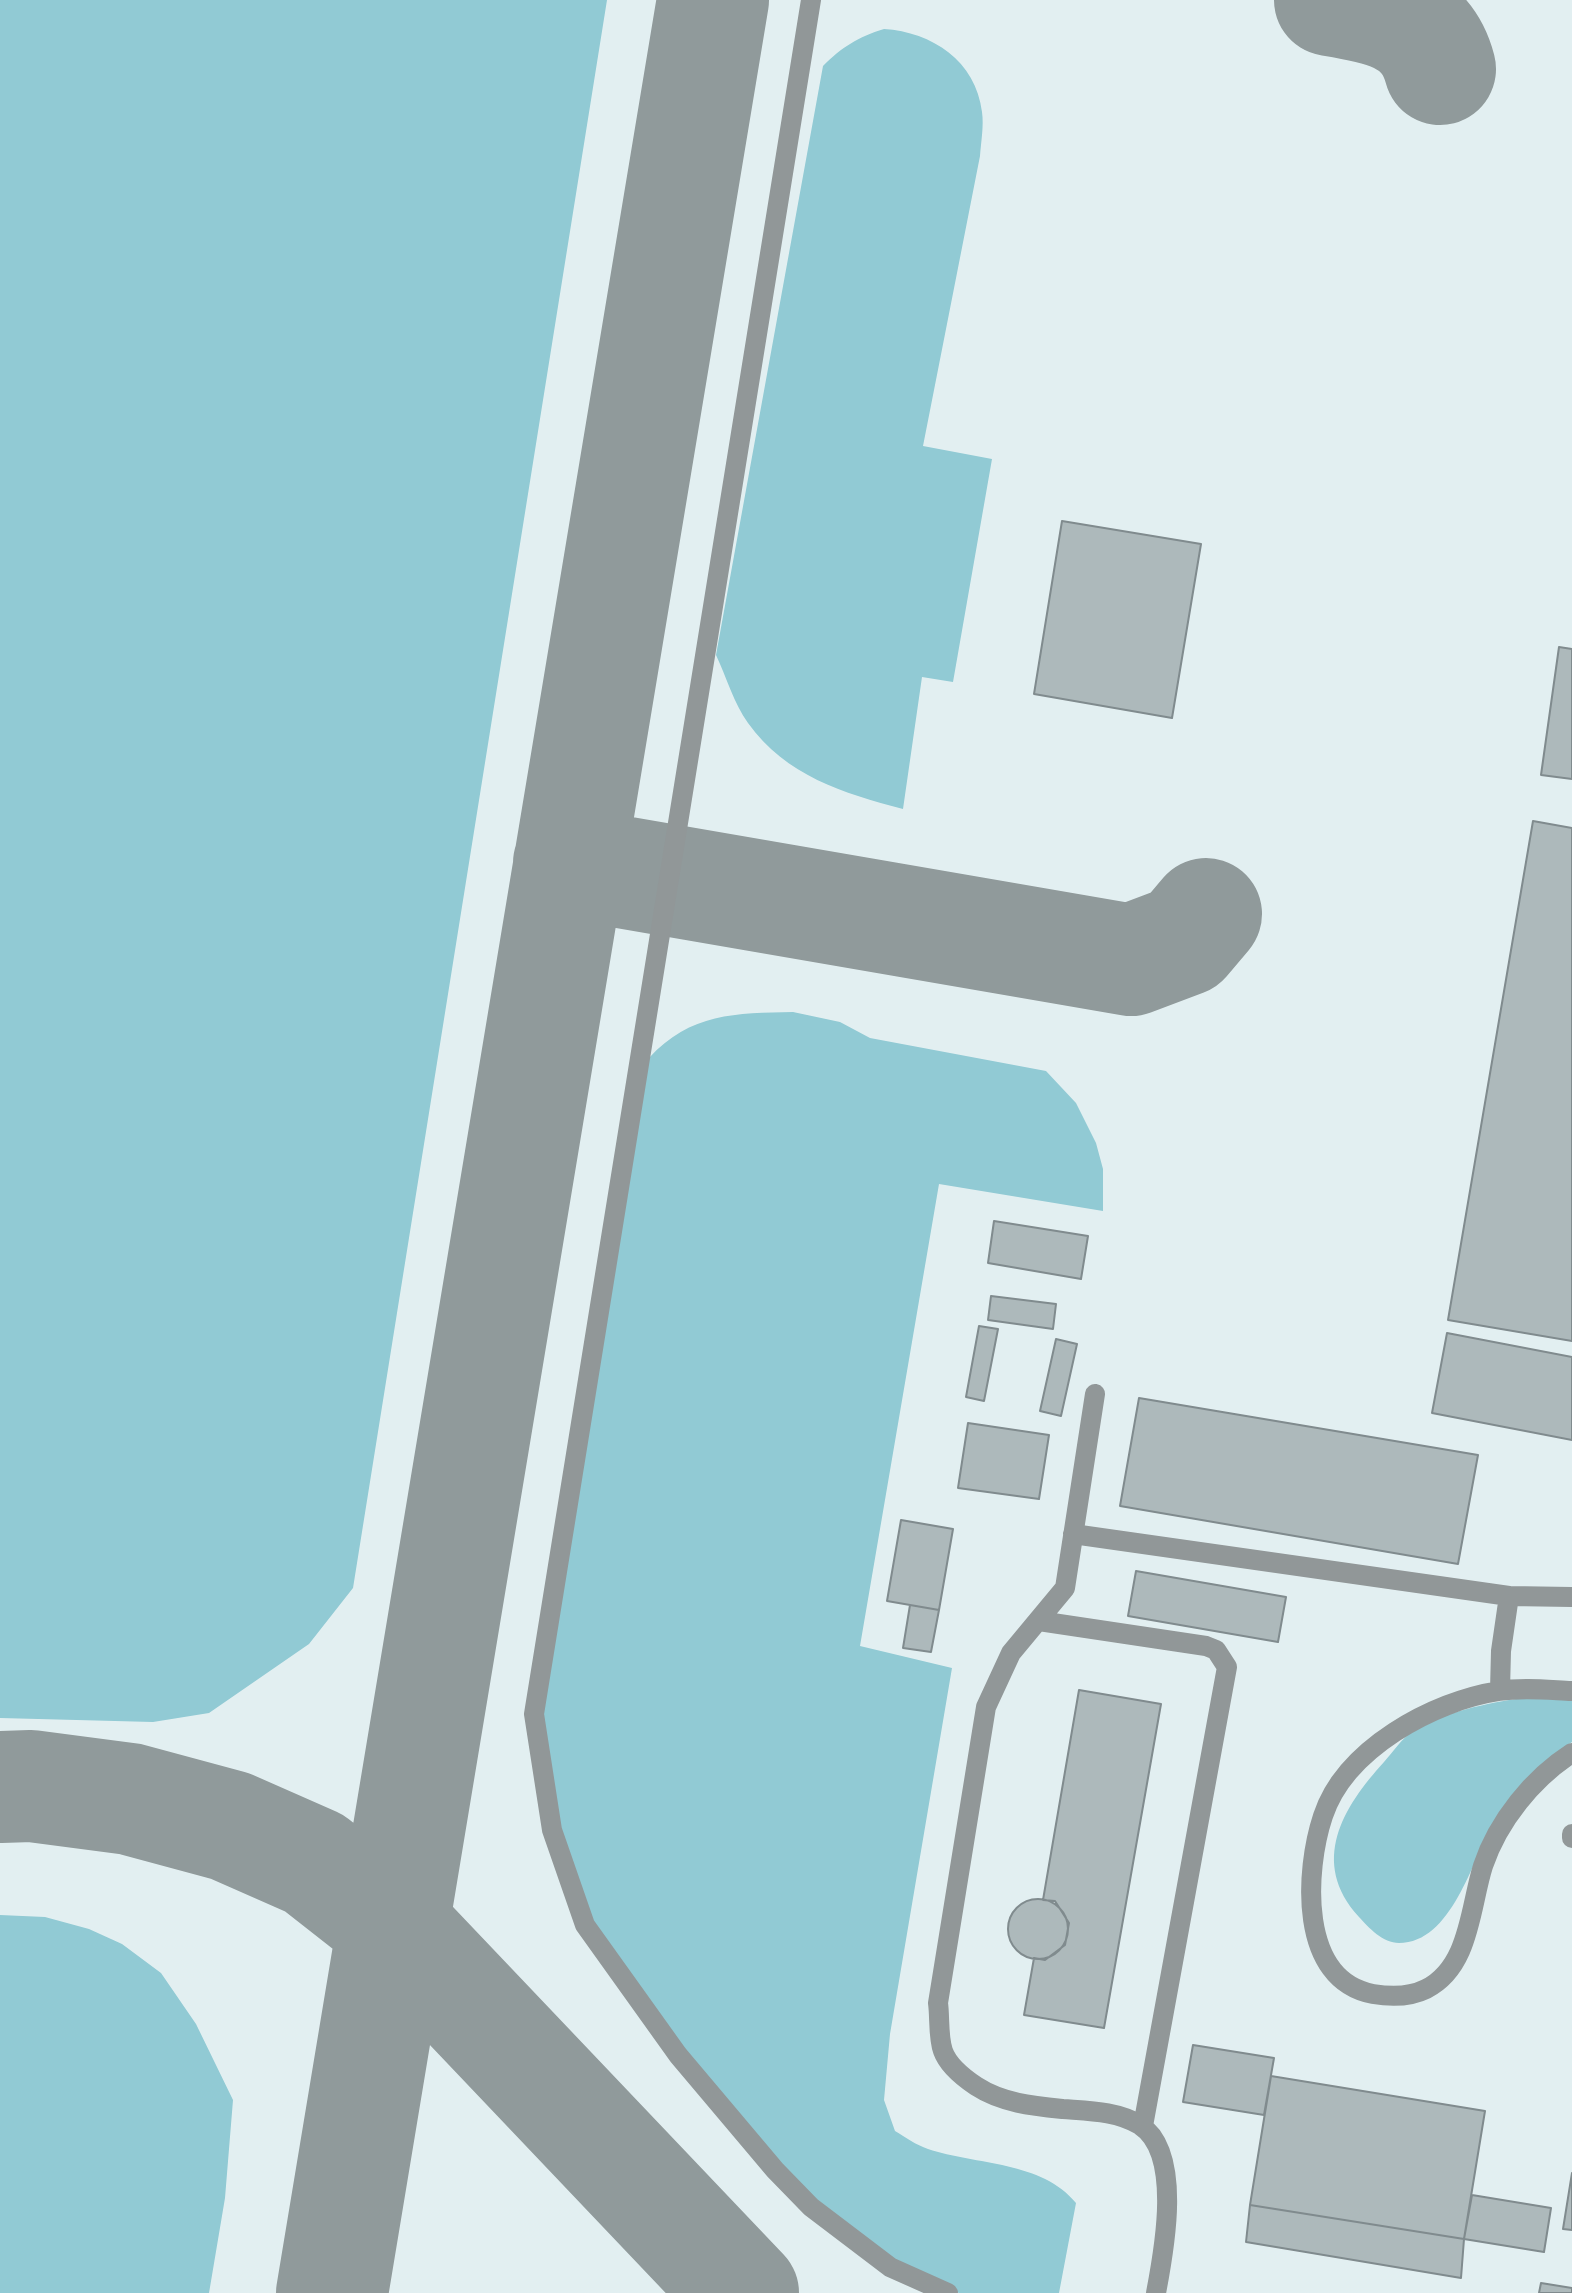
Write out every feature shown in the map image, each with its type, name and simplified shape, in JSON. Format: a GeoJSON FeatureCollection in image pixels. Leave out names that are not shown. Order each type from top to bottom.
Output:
{"type":"FeatureCollection","features":[{"type":"Feature","properties":{"kind":"lane"},"geometry":{"type":"LineString","coordinates":[[811,0],[534,1714],[552,1830],[585,1925],[669,2043],[775,2170],[811,2207],[890,2267],[948,2293]]}},
{"type":"Feature","properties":{"kind":"lane"},"geometry":{"type":"LineString","coordinates":[[1095,1394],[1065,1588],[1011,1653],[986,1707],[938,2003],[943,2052],[960,2075],[1002,2100],[1116,2114],[1143,2126],[1163,2159],[1167,2195],[1166,2237],[1156,2293]]}},
{"type":"Feature","properties":{"kind":"lane"},"geometry":{"type":"LineString","coordinates":[[1073,1534],[1509,1596],[1572,1597]]}},
{"type":"Feature","properties":{"kind":"lane"},"geometry":{"type":"LineString","coordinates":[[1500,1690],[1501,1651],[1509,1596]]}},
{"type":"Feature","properties":{"kind":"lane"},"geometry":{"type":"LineString","coordinates":[[1039,1621],[1206,1646],[1216,1650],[1227,1667],[1143,2126]]}},
{"type":"Feature","properties":{"kind":"lane"},"geometry":{"type":"LineString","coordinates":[[1572,1691],[1500,1690],[1429,1712],[1390,1734],[1349,1774],[1324,1814],[1310,1898],[1316,1940],[1335,1971],[1366,1993],[1387,1997],[1410,1995],[1428,1988],[1450,1970],[1465,1936],[1484,1864],[1497,1837],[1519,1802],[1554,1765],[1572,1753]]}},
{"type":"Feature","properties":{"kind":"shaded area"},"geometry":{"type":"Polygon","coordinates":[[[0,0],[607,0],[353,1588],[309,1644],[209,1713],[153,1722],[0,1718],[0,0]]]}},
{"type":"Feature","properties":{"kind":"shaded area"},"geometry":{"type":"Polygon","coordinates":[[[884,29],[919,36],[949,52],[971,78],[978,94],[983,117],[980,156],[923,446],[992,459],[953,682],[922,677],[903,809],[838,789],[780,757],[748,723],[734,699],[716,655],[823,66],[851,43],[884,29]]]}},
{"type":"Feature","properties":{"kind":"shaded area"},"geometry":{"type":"Polygon","coordinates":[[[793,1012],[840,1022],[870,1038],[1046,1071],[1076,1103],[1096,1143],[1103,1169],[1103,1211],[939,1184],[860,1646],[952,1668],[890,2034],[884,2100],[895,2131],[915,2143],[947,2154],[1027,2172],[1062,2189],[1076,2203],[1059,2293],[959,2293],[920,2281],[803,2191],[687,2061],[592,1922],[560,1832],[538,1708],[649,1058],[681,1032],[715,1018],[793,1012]]]}},
{"type":"Feature","properties":{"kind":"shaded area"},"geometry":{"type":"Polygon","coordinates":[[[1523,1698],[1572,1699],[1572,1742],[1538,1768],[1509,1800],[1493,1824],[1458,1897],[1433,1929],[1417,1939],[1399,1943],[1382,1938],[1359,1917],[1344,1896],[1336,1876],[1334,1856],[1337,1836],[1356,1797],[1413,1731],[1466,1709],[1523,1698]]]}},
{"type":"Feature","properties":{"kind":"shaded area"},"geometry":{"type":"Polygon","coordinates":[[[0,1915],[45,1917],[89,1929],[122,1944],[161,1973],[196,2024],[233,2100],[225,2198],[209,2293],[0,2293],[0,1915]]]}},
{"type":"Feature","properties":{"kind":"building"},"geometry":{"type":"Polygon","coordinates":[[[1062,521],[1201,544],[1172,718],[1034,694],[1062,521]]]}},
{"type":"Feature","properties":{"kind":"building"},"geometry":{"type":"Polygon","coordinates":[[[1559,647],[1572,649],[1572,779],[1541,775],[1559,647]]]}},
{"type":"Feature","properties":{"kind":"building"},"geometry":{"type":"Polygon","coordinates":[[[1533,821],[1572,828],[1572,1341],[1448,1320],[1533,821]]]}},
{"type":"Feature","properties":{"kind":"building"},"geometry":{"type":"Polygon","coordinates":[[[994,1221],[1088,1236],[1081,1279],[988,1263],[994,1221]]]}},
{"type":"Feature","properties":{"kind":"building"},"geometry":{"type":"Polygon","coordinates":[[[991,1296],[1056,1304],[1053,1329],[988,1320],[991,1296]]]}},
{"type":"Feature","properties":{"kind":"building"},"geometry":{"type":"Polygon","coordinates":[[[979,1326],[998,1329],[984,1401],[966,1397],[979,1326]]]}},
{"type":"Feature","properties":{"kind":"building"},"geometry":{"type":"Polygon","coordinates":[[[1447,1333],[1572,1357],[1572,1440],[1432,1413],[1447,1333]]]}},
{"type":"Feature","properties":{"kind":"building"},"geometry":{"type":"Polygon","coordinates":[[[1056,1339],[1077,1344],[1061,1416],[1040,1411],[1056,1339]]]}},
{"type":"Feature","properties":{"kind":"building"},"geometry":{"type":"Polygon","coordinates":[[[1139,1398],[1478,1455],[1458,1564],[1120,1506],[1139,1398]]]}},
{"type":"Feature","properties":{"kind":"building"},"geometry":{"type":"Polygon","coordinates":[[[968,1423],[1049,1435],[1039,1499],[958,1488],[968,1423]]]}},
{"type":"Feature","properties":{"kind":"building"},"geometry":{"type":"Polygon","coordinates":[[[901,1520],[953,1529],[939,1610],[887,1601],[901,1520]]]}},
{"type":"Feature","properties":{"kind":"building"},"geometry":{"type":"Polygon","coordinates":[[[1136,1571],[1286,1597],[1278,1642],[1128,1616],[1136,1571]]]}},
{"type":"Feature","properties":{"kind":"building"},"geometry":{"type":"Polygon","coordinates":[[[910,1605],[939,1610],[931,1652],[903,1648],[910,1605]]]}},
{"type":"Feature","properties":{"kind":"building"},"geometry":{"type":"Polygon","coordinates":[[[1079,1690],[1161,1704],[1104,2028],[1024,2015],[1034,1958],[1045,1960],[1065,1945],[1069,1923],[1055,1901],[1043,1900],[1079,1690]]]}},
{"type":"Feature","properties":{"kind":"building"},"geometry":{"type":"Polygon","coordinates":[[[1038,1899],[1049,1901],[1059,1908],[1066,1918],[1066,1940],[1059,1950],[1049,1957],[1038,1959],[1027,1957],[1017,1950],[1010,1940],[1008,1929],[1010,1918],[1017,1908],[1027,1901],[1038,1899]]]}},
{"type":"Feature","properties":{"kind":"building"},"geometry":{"type":"Polygon","coordinates":[[[1193,2045],[1274,2058],[1264,2115],[1183,2102],[1193,2045]]]}},
{"type":"Feature","properties":{"kind":"building"},"geometry":{"type":"Polygon","coordinates":[[[1271,2076],[1485,2111],[1464,2239],[1250,2205],[1271,2076]]]}},
{"type":"Feature","properties":{"kind":"building"},"geometry":{"type":"Polygon","coordinates":[[[1572,2173],[1572,2230],[1563,2229],[1572,2173]]]}},
{"type":"Feature","properties":{"kind":"building"},"geometry":{"type":"Polygon","coordinates":[[[1472,2195],[1551,2208],[1544,2252],[1464,2239],[1472,2195]]]}},
{"type":"Feature","properties":{"kind":"building"},"geometry":{"type":"Polygon","coordinates":[[[1250,2205],[1464,2239],[1461,2278],[1246,2242],[1250,2205]]]}},
{"type":"Feature","properties":{"kind":"building"},"geometry":{"type":"Polygon","coordinates":[[[1541,2283],[1572,2288],[1572,2293],[1539,2293],[1541,2283]]]}},
{"type":"Feature","properties":{"kind":"taxiway"},"geometry":{"type":"LineString","coordinates":[[332,2293],[713,0]]}},
{"type":"Feature","properties":{"kind":"taxiway"},"geometry":{"type":"LineString","coordinates":[[1330,0],[1398,17],[1424,37],[1440,69]]}},
{"type":"Feature","properties":{"kind":"taxiway"},"geometry":{"type":"LineString","coordinates":[[569,863],[1131,960],[1184,940],[1206,914]]}},
{"type":"Feature","properties":{"kind":"taxiway"},"geometry":{"type":"LineString","coordinates":[[0,1787],[31,1786],[130,1799],[230,1826],[314,1863],[393,1925],[743,2293]]}}]}
